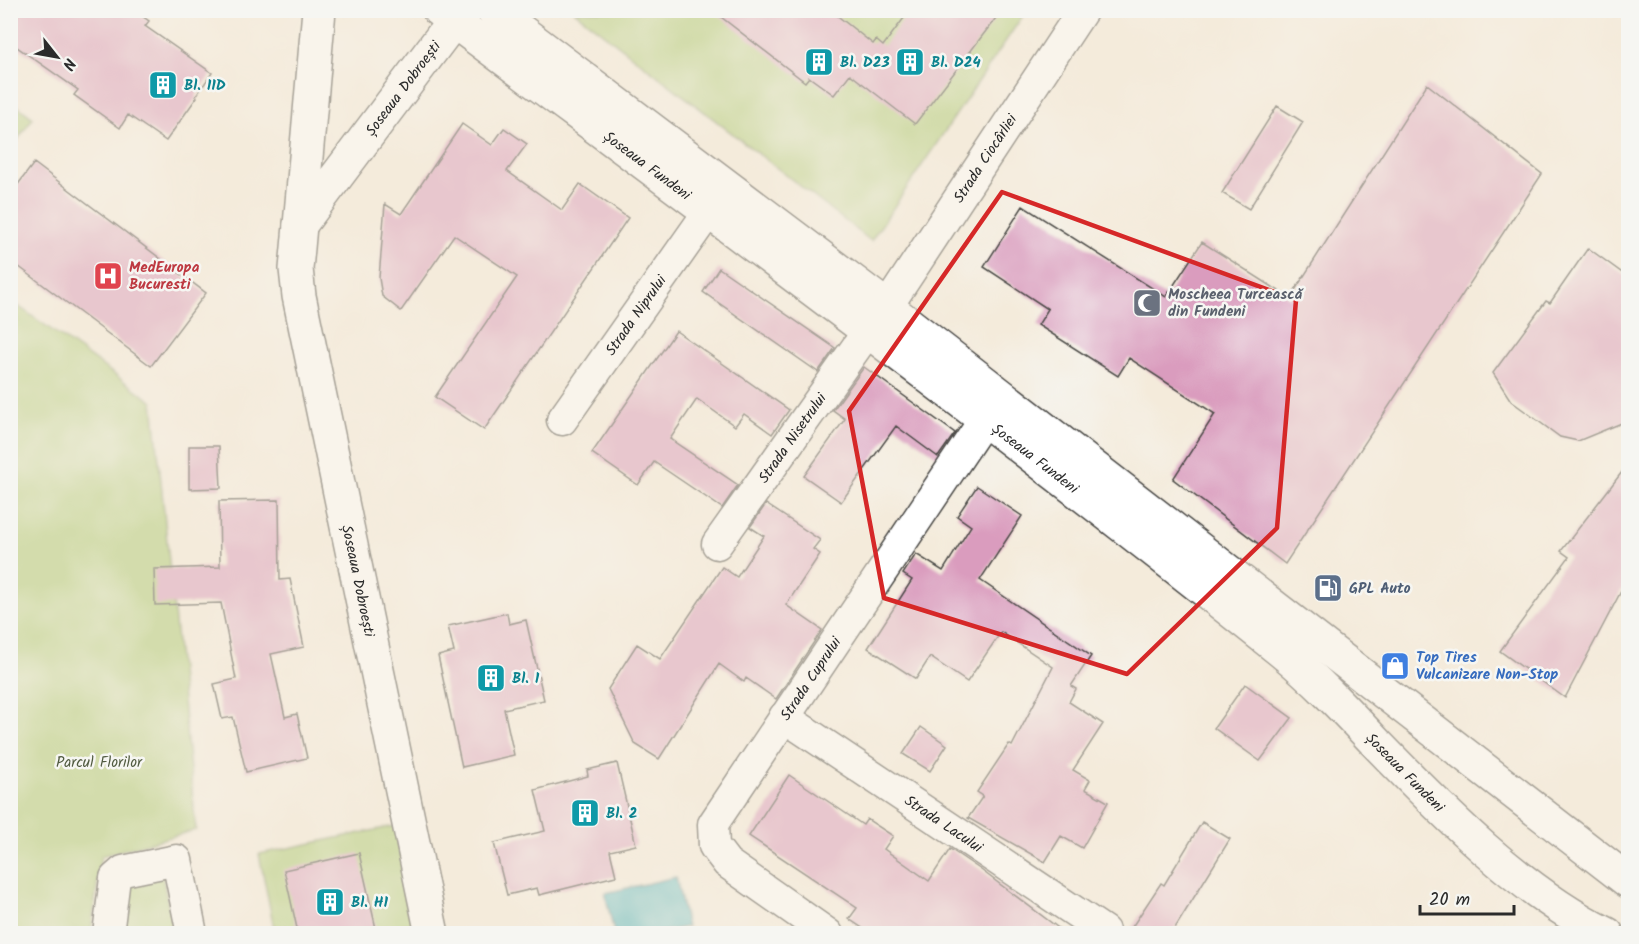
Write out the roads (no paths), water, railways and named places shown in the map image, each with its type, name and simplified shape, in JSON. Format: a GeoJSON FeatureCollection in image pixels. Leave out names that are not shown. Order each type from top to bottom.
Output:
{"type":"FeatureCollection","features":[{"type":"Feature","properties":{"kind":"main road","name":"Șoseaua Dobroești"},"geometry":{"type":"LineString","coordinates":[[319,10],[296,269],[303,320],[432,933]]}},
{"type":"Feature","properties":{"kind":"main road","name":"Șoseaua Fundeni"},"geometry":{"type":"LineString","coordinates":[[493,10],[878,319],[992,407],[1629,881]]}},
{"type":"Feature","properties":{"kind":"main road","name":"Șoseaua Dobroești"},"geometry":{"type":"LineString","coordinates":[[300,225],[452,14]]}},
{"type":"Feature","properties":{"kind":"main road","name":"Șoseaua Fundeni"},"geometry":{"type":"LineString","coordinates":[[452,14],[709,211],[878,319]]}},
{"type":"Feature","properties":{"kind":"main road","name":"Șoseaua Fundeni"},"geometry":{"type":"LineString","coordinates":[[992,407],[1303,669],[1422,788],[1516,875],[1572,915],[1607,933]]}},
{"type":"Feature","properties":{"kind":"street","name":"Strada Ciocârliei"},"geometry":{"type":"LineString","coordinates":[[878,319],[1083,10]]}},
{"type":"Feature","properties":{"kind":"street","name":"Strada Niprului"},"geometry":{"type":"LineString","coordinates":[[562,420],[709,211]]}},
{"type":"Feature","properties":{"kind":"street","name":"Strada Nisetrului"},"geometry":{"type":"LineString","coordinates":[[717,544],[878,319]]}},
{"type":"Feature","properties":{"kind":"street","name":"Strada Cuprului"},"geometry":{"type":"LineString","coordinates":[[828,933],[727,862],[714,846],[712,824],[992,407]]}},
{"type":"Feature","properties":{"kind":"street","name":"Strada Lacului"},"geometry":{"type":"LineString","coordinates":[[784,717],[1104,931]]}},
{"type":"Feature","properties":{"kind":"street"},"geometry":{"type":"LineString","coordinates":[[108,933],[116,878],[123,871],[177,860],[192,933]]}},
{"type":"Feature","properties":{"kind":"water"},"geometry":{"type":"Polygon","coordinates":[[[676,877],[687,927],[655,933],[614,933],[605,893],[676,877]]]}},
{"type":"Feature","properties":{"kind":"place","name":"Bl. D23"},"geometry":{"type":"Point","coordinates":[819,62]}},
{"type":"Feature","properties":{"kind":"place","name":"Bl. D24"},"geometry":{"type":"Point","coordinates":[910,62]}},
{"type":"Feature","properties":{"kind":"place","name":"Bl. 11D"},"geometry":{"type":"Point","coordinates":[163,85]}},
{"type":"Feature","properties":{"kind":"place","name":"MedEuropa Bucuresti"},"geometry":{"type":"Point","coordinates":[108,276]}},
{"type":"Feature","properties":{"kind":"place","name":"Moscheea Turcească din Fundeni"},"geometry":{"type":"Point","coordinates":[1147,303]}},
{"type":"Feature","properties":{"kind":"place","name":"GPL Auto"},"geometry":{"type":"Point","coordinates":[1328,588]}},
{"type":"Feature","properties":{"kind":"place","name":"Top Tires Vulcanizare Non-Stop"},"geometry":{"type":"Point","coordinates":[1395,666]}},
{"type":"Feature","properties":{"kind":"place","name":"Bl. 1"},"geometry":{"type":"Point","coordinates":[491,678]}},
{"type":"Feature","properties":{"kind":"place","name":"Bl. 2"},"geometry":{"type":"Point","coordinates":[585,813]}},
{"type":"Feature","properties":{"kind":"place","name":"Bl. H1"},"geometry":{"type":"Point","coordinates":[330,902]}},
{"type":"Feature","properties":{"kind":"park label","name":"Parcul Florilor"},"geometry":{"type":"Point","coordinates":[99,762]}}]}
